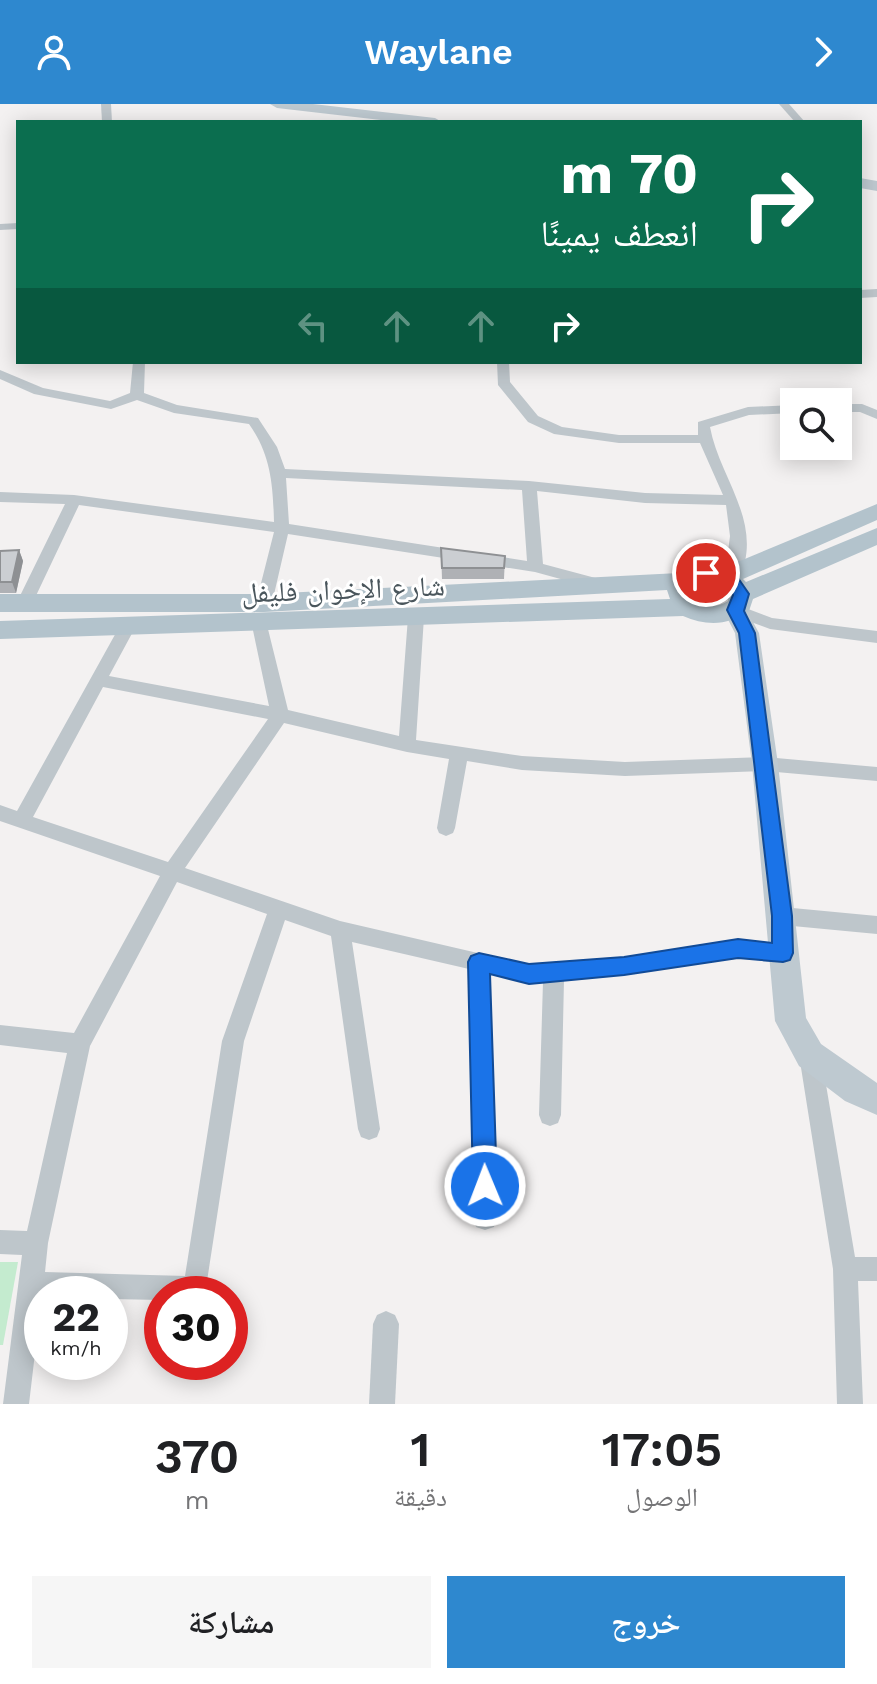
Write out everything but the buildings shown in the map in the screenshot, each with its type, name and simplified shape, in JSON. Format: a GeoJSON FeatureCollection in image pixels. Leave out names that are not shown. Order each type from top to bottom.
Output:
{"type":"FeatureCollection","features":[{"type":"Feature","properties":{"kind":"main road"},"geometry":{"type":"LineString","coordinates":[[734,589],[877,511]]}},
{"type":"Feature","properties":{"kind":"main road"},"geometry":{"type":"LineString","coordinates":[[734,589],[877,536]]}},
{"type":"Feature","properties":{"kind":"main road","name":"شارع الإخوان فليفل"},"geometry":{"type":"LineString","coordinates":[[0,630],[128,626],[261,612],[683,581],[697,574],[734,589],[712,616],[688,607],[416,617],[261,612],[12,603]]}},
{"type":"Feature","properties":{"kind":"main road"},"geometry":{"type":"LineString","coordinates":[[683,581],[679,594],[688,607]]}},
{"type":"Feature","properties":{"kind":"street"},"geometry":{"type":"LineString","coordinates":[[277,104],[417,120]]}},
{"type":"Feature","properties":{"kind":"street"},"geometry":{"type":"LineString","coordinates":[[784,104],[798,120]]}},
{"type":"Feature","properties":{"kind":"street"},"geometry":{"type":"LineString","coordinates":[[137,395],[139,364]]}},
{"type":"Feature","properties":{"kind":"street"},"geometry":{"type":"LineString","coordinates":[[503,364],[503,382],[533,419],[559,431],[619,439],[704,439]]}},
{"type":"Feature","properties":{"kind":"street"},"geometry":{"type":"LineString","coordinates":[[0,374],[39,391],[111,405],[137,395],[174,409],[253,421],[271,442],[280,473],[282,528],[261,612],[280,715],[172,872],[80,1044],[36,1243],[32,1276]]}},
{"type":"Feature","properties":{"kind":"street"},"geometry":{"type":"LineString","coordinates":[[852,408],[862,408],[877,415]]}},
{"type":"Feature","properties":{"kind":"street"},"geometry":{"type":"LineString","coordinates":[[780,410],[748,411],[703,425],[704,439],[732,500],[736,528],[734,589],[747,633],[765,764],[791,1021],[810,1055],[845,1269],[850,1404]]}},
{"type":"Feature","properties":{"kind":"street"},"geometry":{"type":"LineString","coordinates":[[280,473],[529,486],[645,498],[732,500]]}},
{"type":"Feature","properties":{"kind":"street"},"geometry":{"type":"LineString","coordinates":[[529,486],[535,567]]}},
{"type":"Feature","properties":{"kind":"street"},"geometry":{"type":"LineString","coordinates":[[0,497],[74,500],[282,528],[535,567],[600,585]]}},
{"type":"Feature","properties":{"kind":"street"},"geometry":{"type":"LineString","coordinates":[[12,603],[74,500]]}},
{"type":"Feature","properties":{"kind":"street"},"geometry":{"type":"LineString","coordinates":[[734,589],[770,623],[877,637]]}},
{"type":"Feature","properties":{"kind":"street"},"geometry":{"type":"LineString","coordinates":[[407,745],[416,617]]}},
{"type":"Feature","properties":{"kind":"street"},"geometry":{"type":"LineString","coordinates":[[22,820],[128,626]]}},
{"type":"Feature","properties":{"kind":"street"},"geometry":{"type":"LineString","coordinates":[[98,680],[280,715],[407,745],[522,763],[625,769],[765,764],[877,774]]}},
{"type":"Feature","properties":{"kind":"street"},"geometry":{"type":"LineString","coordinates":[[446,828],[459,754]]}},
{"type":"Feature","properties":{"kind":"street"},"geometry":{"type":"LineString","coordinates":[[0,813],[340,930],[529,974],[624,966],[738,949],[783,953]]}},
{"type":"Feature","properties":{"kind":"street"},"geometry":{"type":"LineString","coordinates":[[128,1287],[195,1289],[233,1041],[279,909]]}},
{"type":"Feature","properties":{"kind":"street"},"geometry":{"type":"LineString","coordinates":[[782,916],[877,925]]}},
{"type":"Feature","properties":{"kind":"street"},"geometry":{"type":"LineString","coordinates":[[340,930],[369,1129]]}},
{"type":"Feature","properties":{"kind":"street"},"geometry":{"type":"LineString","coordinates":[[479,962],[485,1218]]}},
{"type":"Feature","properties":{"kind":"street"},"geometry":{"type":"LineString","coordinates":[[550,1115],[554,972]]}},
{"type":"Feature","properties":{"kind":"street"},"geometry":{"type":"LineString","coordinates":[[0,1035],[80,1044]]}},
{"type":"Feature","properties":{"kind":"street"},"geometry":{"type":"LineString","coordinates":[[810,1055],[856,1090],[877,1099]]}},
{"type":"Feature","properties":{"kind":"street"},"geometry":{"type":"LineString","coordinates":[[0,1242],[36,1243]]}},
{"type":"Feature","properties":{"kind":"street"},"geometry":{"type":"LineString","coordinates":[[845,1269],[877,1269]]}},
{"type":"Feature","properties":{"kind":"street"},"geometry":{"type":"LineString","coordinates":[[382,1404],[386,1324]]}},
{"type":"Feature","properties":{"kind":"street"},"geometry":{"type":"LineString","coordinates":[[16,1404],[24,1340]]}},
{"type":"Feature","properties":{"kind":"green space"},"geometry":{"type":"Polygon","coordinates":[[[0,1262],[18,1262],[3,1345],[0,1345],[0,1262]]]}},
{"type":"Feature","properties":{"kind":"route"},"geometry":{"type":"LineString","coordinates":[[485,1186],[479,962],[529,974],[624,966],[738,949],[783,953],[782,916],[765,764],[747,633],[735,610],[742,600],[741,594],[738,587],[725,577],[706,573]]}}]}
